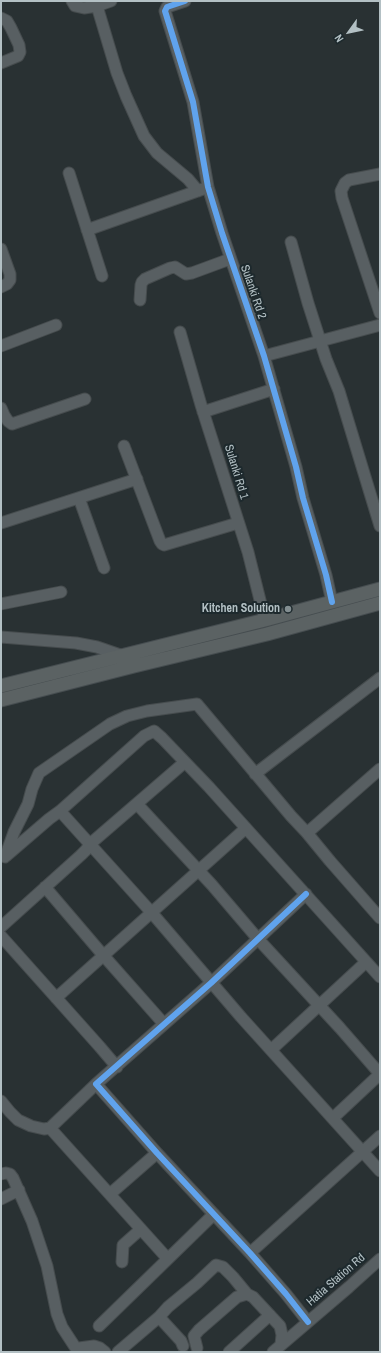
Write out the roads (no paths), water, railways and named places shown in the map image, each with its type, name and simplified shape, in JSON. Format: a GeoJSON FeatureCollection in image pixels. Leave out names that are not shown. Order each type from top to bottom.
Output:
{"type":"FeatureCollection","features":[{"type":"Feature","properties":{"kind":"main road"},"geometry":{"type":"LineString","coordinates":[[1,686],[265,620],[380,588]]}},
{"type":"Feature","properties":{"kind":"main road"},"geometry":{"type":"LineString","coordinates":[[1,700],[282,630],[380,603]]}},
{"type":"Feature","properties":{"kind":"street"},"geometry":{"type":"LineString","coordinates":[[72,1],[72,3],[78,7],[90,8],[110,1]]}},
{"type":"Feature","properties":{"kind":"street","name":"Sulanki Rd 2"},"geometry":{"type":"LineString","coordinates":[[185,1],[163,5],[195,110],[203,189],[230,259],[264,356],[326,575],[332,602]]}},
{"type":"Feature","properties":{"kind":"street"},"geometry":{"type":"LineString","coordinates":[[97,6],[117,73],[144,136],[157,152],[188,179],[203,189]]}},
{"type":"Feature","properties":{"kind":"street"},"geometry":{"type":"LineString","coordinates":[[1,18],[7,21],[12,28],[19,45],[20,52],[18,56],[1,64]]}},
{"type":"Feature","properties":{"kind":"street"},"geometry":{"type":"LineString","coordinates":[[69,173],[102,276]]}},
{"type":"Feature","properties":{"kind":"street"},"geometry":{"type":"LineString","coordinates":[[380,174],[349,180],[342,187],[341,191],[380,313]]}},
{"type":"Feature","properties":{"kind":"street"},"geometry":{"type":"LineString","coordinates":[[87,230],[203,189]]}},
{"type":"Feature","properties":{"kind":"street"},"geometry":{"type":"LineString","coordinates":[[291,242],[308,303],[339,391],[380,526]]}},
{"type":"Feature","properties":{"kind":"street"},"geometry":{"type":"LineString","coordinates":[[1,249],[10,274],[10,280],[7,284],[1,286]]}},
{"type":"Feature","properties":{"kind":"street"},"geometry":{"type":"LineString","coordinates":[[140,300],[141,285],[145,279],[175,267],[186,274],[192,274],[230,259]]}},
{"type":"Feature","properties":{"kind":"street"},"geometry":{"type":"LineString","coordinates":[[1,346],[56,325]]}},
{"type":"Feature","properties":{"kind":"street"},"geometry":{"type":"LineString","coordinates":[[264,356],[380,325]]}},
{"type":"Feature","properties":{"kind":"street","name":"Sulanki Rd 1"},"geometry":{"type":"LineString","coordinates":[[180,332],[203,412],[248,552],[265,620]]}},
{"type":"Feature","properties":{"kind":"street"},"geometry":{"type":"LineString","coordinates":[[203,412],[274,389]]}},
{"type":"Feature","properties":{"kind":"street"},"geometry":{"type":"LineString","coordinates":[[1,408],[4,416],[12,424],[85,399]]}},
{"type":"Feature","properties":{"kind":"street"},"geometry":{"type":"LineString","coordinates":[[124,446],[162,544],[164,545],[238,523]]}},
{"type":"Feature","properties":{"kind":"street"},"geometry":{"type":"LineString","coordinates":[[1,523],[137,479]]}},
{"type":"Feature","properties":{"kind":"street"},"geometry":{"type":"LineString","coordinates":[[79,498],[104,568]]}},
{"type":"Feature","properties":{"kind":"street"},"geometry":{"type":"LineString","coordinates":[[1,604],[61,592]]}},
{"type":"Feature","properties":{"kind":"street"},"geometry":{"type":"LineString","coordinates":[[1,636],[76,643],[97,647],[123,656]]}},
{"type":"Feature","properties":{"kind":"street"},"geometry":{"type":"LineString","coordinates":[[255,774],[380,678]]}},
{"type":"Feature","properties":{"kind":"street"},"geometry":{"type":"LineString","coordinates":[[3,859],[28,804],[32,789],[40,773],[110,724],[127,716],[147,711],[197,704],[290,816],[307,833],[380,918]]}},
{"type":"Feature","properties":{"kind":"street"},"geometry":{"type":"LineString","coordinates":[[3,859],[60,811],[144,736],[154,731],[246,828],[380,977]]}},
{"type":"Feature","properties":{"kind":"street"},"geometry":{"type":"LineString","coordinates":[[1,927],[86,850],[90,844],[185,762]]}},
{"type":"Feature","properties":{"kind":"street"},"geometry":{"type":"LineString","coordinates":[[307,833],[380,769]]}},
{"type":"Feature","properties":{"kind":"street"},"geometry":{"type":"LineString","coordinates":[[137,804],[199,871],[258,939],[380,1074],[333,1118]]}},
{"type":"Feature","properties":{"kind":"street"},"geometry":{"type":"LineString","coordinates":[[60,811],[152,913],[211,983],[380,1171]]}},
{"type":"Feature","properties":{"kind":"street"},"geometry":{"type":"LineString","coordinates":[[56,998],[246,828]]}},
{"type":"Feature","properties":{"kind":"street"},"geometry":{"type":"LineString","coordinates":[[45,887],[164,1024]]}},
{"type":"Feature","properties":{"kind":"street"},"geometry":{"type":"LineString","coordinates":[[1,1101],[18,1120],[30,1126],[44,1129],[50,1128],[96,1084],[211,983],[306,894]]}},
{"type":"Feature","properties":{"kind":"street"},"geometry":{"type":"LineString","coordinates":[[1,936],[117,1067]]}},
{"type":"Feature","properties":{"kind":"street"},"geometry":{"type":"LineString","coordinates":[[271,1050],[366,962]]}},
{"type":"Feature","properties":{"kind":"street"},"geometry":{"type":"LineString","coordinates":[[96,1084],[157,1153],[250,1253],[308,1322]]}},
{"type":"Feature","properties":{"kind":"street"},"geometry":{"type":"LineString","coordinates":[[50,1128],[166,1258]]}},
{"type":"Feature","properties":{"kind":"street"},"geometry":{"type":"LineString","coordinates":[[250,1253],[380,1136]]}},
{"type":"Feature","properties":{"kind":"street"},"geometry":{"type":"LineString","coordinates":[[110,1194],[157,1153]]}},
{"type":"Feature","properties":{"kind":"street"},"geometry":{"type":"LineString","coordinates":[[1,1174],[10,1174],[14,1178],[32,1222],[42,1252],[57,1314],[62,1327],[75,1347],[94,1346],[105,1352]]}},
{"type":"Feature","properties":{"kind":"street"},"geometry":{"type":"LineString","coordinates":[[1,1199],[18,1190]]}},
{"type":"Feature","properties":{"kind":"street"},"geometry":{"type":"LineString","coordinates":[[99,1326],[166,1258],[214,1214]]}},
{"type":"Feature","properties":{"kind":"street"},"geometry":{"type":"LineString","coordinates":[[122,1262],[123,1245],[140,1229]]}},
{"type":"Feature","properties":{"kind":"street","name":"Hatia Station Rd"},"geometry":{"type":"LineString","coordinates":[[273,1352],[380,1259]]}},
{"type":"Feature","properties":{"kind":"street"},"geometry":{"type":"LineString","coordinates":[[118,1352],[216,1265],[223,1267],[247,1294],[253,1297],[280,1326],[282,1344]]}},
{"type":"Feature","properties":{"kind":"street"},"geometry":{"type":"LineString","coordinates":[[159,1317],[181,1341],[180,1349],[199,1350],[194,1336],[199,1330],[237,1297],[247,1294]]}},
{"type":"Feature","properties":{"kind":"street"},"geometry":{"type":"LineString","coordinates":[[229,1352],[270,1315]]}},
{"type":"Feature","properties":{"kind":"place","name":"Kitchen Solution"},"geometry":{"type":"Point","coordinates":[288,609]}}]}
